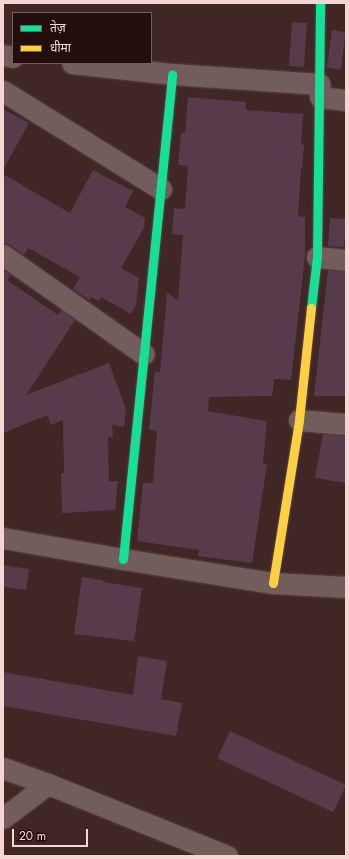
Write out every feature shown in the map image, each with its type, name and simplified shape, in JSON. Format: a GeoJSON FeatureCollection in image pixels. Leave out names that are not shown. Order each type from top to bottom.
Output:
{"type":"FeatureCollection","features":[{"type":"Feature","properties":{"kind":"street"},"geometry":{"type":"LineString","coordinates":[[273,582],[299,420],[317,257],[320,3]]}},
{"type":"Feature","properties":{"kind":"street"},"geometry":{"type":"LineString","coordinates":[[81,64],[320,90],[346,100]]}},
{"type":"Feature","properties":{"kind":"street"},"geometry":{"type":"LineString","coordinates":[[122,559],[172,74]]}},
{"type":"Feature","properties":{"kind":"street"},"geometry":{"type":"LineString","coordinates":[[3,91],[160,189]]}},
{"type":"Feature","properties":{"kind":"street"},"geometry":{"type":"LineString","coordinates":[[3,255],[144,354]]}},
{"type":"Feature","properties":{"kind":"street"},"geometry":{"type":"LineString","coordinates":[[317,257],[346,260]]}},
{"type":"Feature","properties":{"kind":"street"},"geometry":{"type":"LineString","coordinates":[[299,420],[346,424]]}},
{"type":"Feature","properties":{"kind":"street"},"geometry":{"type":"LineString","coordinates":[[3,538],[122,559],[273,582],[346,587]]}},
{"type":"Feature","properties":{"kind":"street"},"geometry":{"type":"LineString","coordinates":[[3,768],[48,784],[227,856]]}},
{"type":"Feature","properties":{"kind":"street"},"geometry":{"type":"LineString","coordinates":[[3,818],[48,784]]}},
{"type":"Feature","properties":{"kind":"building"},"geometry":{"type":"Polygon","coordinates":[[[292,22],[307,23],[304,67],[289,66],[292,22]]]}},
{"type":"Feature","properties":{"kind":"building"},"geometry":{"type":"Polygon","coordinates":[[[332,30],[346,32],[341,70],[327,68],[332,30]]]}},
{"type":"Feature","properties":{"kind":"building"},"geometry":{"type":"Polygon","coordinates":[[[188,97],[246,102],[246,110],[303,114],[301,144],[304,145],[298,216],[305,217],[305,256],[291,380],[274,379],[272,396],[209,397],[208,411],[267,421],[263,464],[267,464],[252,563],[198,556],[199,550],[137,541],[143,483],[153,483],[157,431],[149,430],[155,371],[160,372],[167,293],[178,300],[183,235],[172,234],[174,208],[185,209],[188,166],[178,165],[181,133],[185,133],[188,97]]]}},
{"type":"Feature","properties":{"kind":"building"},"geometry":{"type":"Polygon","coordinates":[[[3,109],[29,123],[3,170],[3,109]]]}},
{"type":"Feature","properties":{"kind":"building"},"geometry":{"type":"Polygon","coordinates":[[[93,170],[133,191],[125,207],[145,218],[144,228],[121,268],[139,278],[136,305],[131,314],[101,297],[99,301],[91,297],[89,300],[73,289],[80,277],[28,248],[24,255],[10,245],[3,243],[3,174],[70,213],[93,170]]]}},
{"type":"Feature","properties":{"kind":"building"},"geometry":{"type":"Polygon","coordinates":[[[330,218],[346,219],[344,247],[328,246],[330,218]]]}},
{"type":"Feature","properties":{"kind":"building"},"geometry":{"type":"Polygon","coordinates":[[[3,270],[11,275],[7,280],[58,315],[61,310],[75,320],[26,395],[109,363],[126,409],[124,427],[112,425],[113,437],[108,437],[109,481],[118,481],[115,510],[62,513],[61,473],[64,473],[63,420],[51,425],[47,415],[3,433],[3,270]]]}},
{"type":"Feature","properties":{"kind":"building"},"geometry":{"type":"Polygon","coordinates":[[[328,270],[346,272],[346,396],[314,396],[328,270]]]}},
{"type":"Feature","properties":{"kind":"building"},"geometry":{"type":"Polygon","coordinates":[[[323,434],[346,436],[346,483],[315,478],[323,434]]]}},
{"type":"Feature","properties":{"kind":"building"},"geometry":{"type":"Polygon","coordinates":[[[3,565],[29,569],[26,590],[3,587],[3,565]]]}},
{"type":"Feature","properties":{"kind":"building"},"geometry":{"type":"Polygon","coordinates":[[[82,577],[142,588],[134,641],[74,634],[82,577]]]}},
{"type":"Feature","properties":{"kind":"building"},"geometry":{"type":"Polygon","coordinates":[[[138,656],[167,661],[161,699],[182,703],[176,736],[3,706],[3,672],[133,695],[138,656]]]}},
{"type":"Feature","properties":{"kind":"building"},"geometry":{"type":"Polygon","coordinates":[[[230,731],[346,785],[333,812],[217,758],[230,731]]]}},
{"type":"Feature","properties":{"kind":"traffic: fast"},"geometry":{"type":"LineString","coordinates":[[311,308],[317,257],[320,3]]}},
{"type":"Feature","properties":{"kind":"traffic: fast"},"geometry":{"type":"LineString","coordinates":[[123,559],[172,74]]}},
{"type":"Feature","properties":{"kind":"traffic: slow"},"geometry":{"type":"LineString","coordinates":[[273,583],[299,420],[311,308]]}}]}
